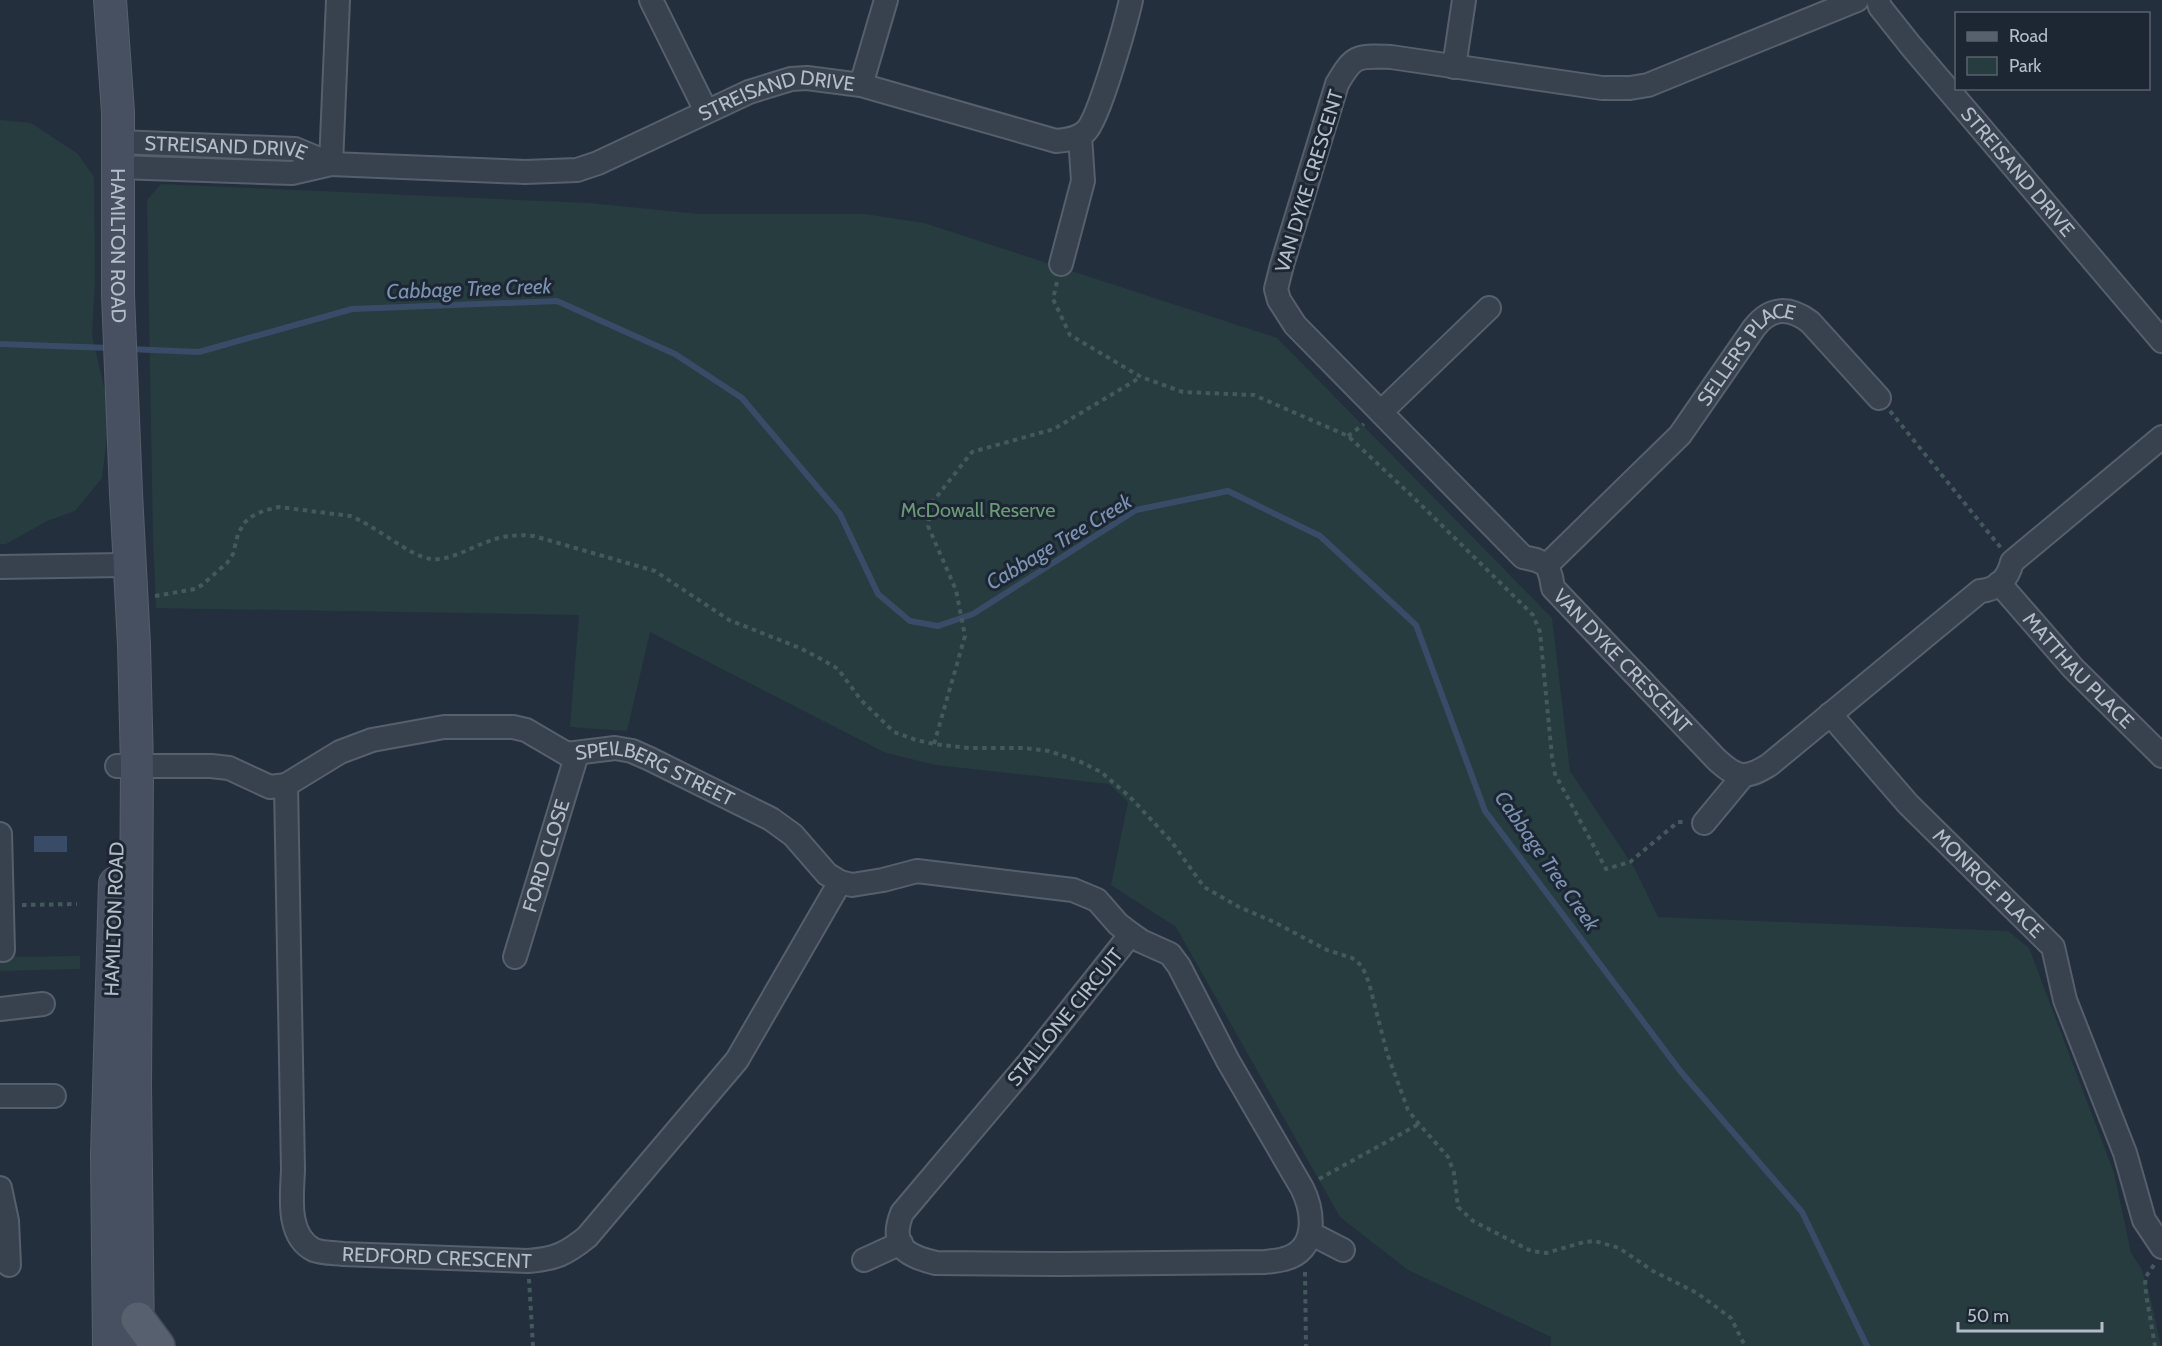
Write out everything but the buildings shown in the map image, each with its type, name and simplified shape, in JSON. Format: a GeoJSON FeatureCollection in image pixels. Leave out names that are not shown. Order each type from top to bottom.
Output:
{"type":"FeatureCollection","features":[{"type":"Feature","properties":{"kind":"main road","name":"HAMILTON ROAD"},"geometry":{"type":"LineString","coordinates":[[110,0],[118,112],[118,296],[134,645],[107,1155],[110,1346]]}},
{"type":"Feature","properties":{"kind":"main road","name":"HAMILTON ROAD"},"geometry":{"type":"LineString","coordinates":[[126,493],[117,645],[127,766],[138,1333]]}},
{"type":"Feature","properties":{"kind":"main road"},"geometry":{"type":"LineString","coordinates":[[138,1333],[158,1346]]}},
{"type":"Feature","properties":{"kind":"street"},"geometry":{"type":"LineString","coordinates":[[331,164],[338,0]]}},
{"type":"Feature","properties":{"kind":"street"},"geometry":{"type":"LineString","coordinates":[[651,0],[706,111]]}},
{"type":"Feature","properties":{"kind":"street"},"geometry":{"type":"LineString","coordinates":[[861,86],[886,0]]}},
{"type":"Feature","properties":{"kind":"street"},"geometry":{"type":"LineString","coordinates":[[1061,264],[1083,181],[1080,136],[1088,129],[1096,113],[1127,19],[1131,0]]}},
{"type":"Feature","properties":{"kind":"street"},"geometry":{"type":"LineString","coordinates":[[1454,67],[1464,0]]}},
{"type":"Feature","properties":{"kind":"street","name":"VAN DYKE CRESCENT"},"geometry":{"type":"LineString","coordinates":[[1743,776],[1731,773],[1717,760],[1552,588],[1551,577],[1546,565],[1523,557],[1295,325],[1279,300],[1276,289],[1337,84],[1348,64],[1370,56],[1391,57],[1602,88],[1630,88],[1648,85],[1857,0]]}},
{"type":"Feature","properties":{"kind":"street","name":"STREISAND DRIVE"},"geometry":{"type":"LineString","coordinates":[[1878,0],[1880,7],[1911,46],[2162,342]]}},
{"type":"Feature","properties":{"kind":"street","name":"STREISAND DRIVE"},"geometry":{"type":"LineString","coordinates":[[118,155],[295,149],[331,164],[525,172],[577,170],[598,163],[749,93],[791,79],[807,78],[861,86],[1056,141],[1080,136]]}},
{"type":"Feature","properties":{"kind":"street"},"geometry":{"type":"LineString","coordinates":[[1382,411],[1490,308]]}},
{"type":"Feature","properties":{"kind":"street","name":"SELLERS PLACE"},"geometry":{"type":"LineString","coordinates":[[1546,565],[1680,435],[1761,318],[1777,311],[1800,314],[1879,398]]}},
{"type":"Feature","properties":{"kind":"street"},"geometry":{"type":"LineString","coordinates":[[1704,823],[1743,776],[1755,774],[1769,765],[1980,591],[1991,591],[2010,575],[2013,562],[2162,437]]}},
{"type":"Feature","properties":{"kind":"street"},"geometry":{"type":"LineString","coordinates":[[0,567],[122,565]]}},
{"type":"Feature","properties":{"kind":"street","name":"MATTHAU PLACE"},"geometry":{"type":"LineString","coordinates":[[1999,583],[2073,668],[2162,756]]}},
{"type":"Feature","properties":{"kind":"street","name":"MONROE PLACE"},"geometry":{"type":"LineString","coordinates":[[1830,714],[1908,804],[2054,947],[2065,1000],[2125,1153],[2144,1220],[2159,1254]]}},
{"type":"Feature","properties":{"kind":"street","name":"SPEILBERG STREET"},"geometry":{"type":"LineString","coordinates":[[286,785],[340,752],[372,740],[444,726],[513,727],[526,730],[567,754],[615,748],[632,751],[650,759],[771,819],[793,835],[827,874],[840,882]]}},
{"type":"Feature","properties":{"kind":"street","name":"FORD CLOSE"},"geometry":{"type":"LineString","coordinates":[[515,957],[577,754]]}},
{"type":"Feature","properties":{"kind":"street"},"geometry":{"type":"LineString","coordinates":[[127,766],[229,768],[270,787],[286,785]]}},
{"type":"Feature","properties":{"kind":"street","name":"REDFORD CRESCENT"},"geometry":{"type":"LineString","coordinates":[[286,785],[293,1170],[291,1206],[294,1225],[302,1241],[315,1250],[343,1254],[528,1261],[548,1260],[568,1252],[587,1237],[737,1060],[840,882]]}},
{"type":"Feature","properties":{"kind":"street"},"geometry":{"type":"LineString","coordinates":[[0,834],[3,950]]}},
{"type":"Feature","properties":{"kind":"street"},"geometry":{"type":"LineString","coordinates":[[840,882],[852,885],[873,882],[917,871],[1073,890],[1097,900],[1118,924],[1131,934]]}},
{"type":"Feature","properties":{"kind":"street","name":"STALLONE CIRCUIT"},"geometry":{"type":"LineString","coordinates":[[901,1243],[897,1226],[910,1202],[1021,1072],[1131,934],[1170,954],[1179,966],[1228,1061],[1308,1200],[1312,1222],[1310,1233]]}},
{"type":"Feature","properties":{"kind":"street"},"geometry":{"type":"LineString","coordinates":[[0,1009],[44,1004]]}},
{"type":"Feature","properties":{"kind":"street"},"geometry":{"type":"LineString","coordinates":[[0,1096],[54,1096]]}},
{"type":"Feature","properties":{"kind":"street"},"geometry":{"type":"LineString","coordinates":[[0,1188],[7,1221],[9,1265]]}},
{"type":"Feature","properties":{"kind":"street"},"geometry":{"type":"LineString","coordinates":[[864,1260],[901,1243],[903,1249],[916,1258],[936,1263],[1265,1262],[1286,1259],[1294,1255],[1304,1246],[1310,1233],[1343,1250]]}},
{"type":"Feature","properties":{"kind":"path"},"geometry":{"type":"LineString","coordinates":[[1061,264],[1053,299],[1070,335],[1141,377],[1183,392],[1254,395],[1348,436],[1421,504],[1533,615],[1540,632],[1551,757],[1555,774],[1606,869],[1630,862],[1678,822],[1704,823]]}},
{"type":"Feature","properties":{"kind":"path"},"geometry":{"type":"LineString","coordinates":[[934,744],[965,636],[956,590],[928,526],[931,504],[972,452],[1054,429],[1141,377]]}},
{"type":"Feature","properties":{"kind":"path"},"geometry":{"type":"LineString","coordinates":[[1879,398],[2013,562]]}},
{"type":"Feature","properties":{"kind":"path"},"geometry":{"type":"LineString","coordinates":[[147,597],[195,589],[202,585],[227,563],[233,554],[238,534],[251,517],[279,507],[350,516],[428,559],[455,555],[504,536],[518,534],[534,536],[655,571],[729,620],[800,648],[838,669],[861,700],[894,732],[934,744],[969,748],[1024,748],[1049,751],[1081,762],[1101,772],[1130,797],[1171,841],[1204,887],[1239,907],[1274,922],[1327,950],[1352,958],[1362,966],[1369,983],[1397,1083],[1408,1110],[1448,1157],[1454,1173],[1458,1208],[1473,1221],[1531,1251],[1546,1253],[1595,1241],[1619,1248],[1653,1271],[1696,1293],[1731,1318],[1745,1346]]}},
{"type":"Feature","properties":{"kind":"path"},"geometry":{"type":"LineString","coordinates":[[3,905],[77,904]]}},
{"type":"Feature","properties":{"kind":"path"},"geometry":{"type":"LineString","coordinates":[[1302,1188],[1419,1124]]}},
{"type":"Feature","properties":{"kind":"path"},"geometry":{"type":"LineString","coordinates":[[2155,1346],[2145,1278],[2159,1254]]}},
{"type":"Feature","properties":{"kind":"path"},"geometry":{"type":"LineString","coordinates":[[1294,1255],[1305,1272],[1306,1346]]}},
{"type":"Feature","properties":{"kind":"path"},"geometry":{"type":"LineString","coordinates":[[528,1261],[533,1346]]}},
{"type":"Feature","properties":{"kind":"green space"},"geometry":{"type":"Polygon","coordinates":[[[0,120],[31,123],[78,154],[94,177],[95,283],[92,336],[110,412],[102,478],[75,511],[47,521],[6,544],[0,544],[0,120]]]}},
{"type":"Feature","properties":{"kind":"green space","name":"McDowall Reserve"},"geometry":{"type":"Polygon","coordinates":[[[161,184],[589,203],[699,214],[864,214],[924,223],[1277,338],[1552,618],[1570,771],[1635,869],[1658,917],[2008,931],[2029,948],[2114,1173],[2131,1253],[2141,1268],[2149,1292],[2161,1346],[1551,1346],[1551,1337],[1408,1270],[1340,1217],[1176,927],[1111,885],[1128,802],[1109,784],[936,765],[886,753],[650,632],[627,731],[570,727],[579,615],[156,608],[147,200],[161,184]]]}},
{"type":"Feature","properties":{"kind":"green space"},"geometry":{"type":"Polygon","coordinates":[[[80,956],[80,969],[0,971],[0,957],[80,956]]]}},
{"type":"Feature","properties":{"kind":"water"},"geometry":{"type":"Polygon","coordinates":[[[34,836],[67,836],[67,852],[34,852],[34,836]]]}},
{"type":"Feature","properties":{"kind":"waterway","name":"Cabbage Tree Creek"},"geometry":{"type":"LineString","coordinates":[[129,349],[199,352],[352,309],[557,301],[675,354],[742,398],[840,514],[878,594],[910,621],[938,626],[973,614],[1136,510],[1228,491],[1320,536],[1416,625],[1485,811],[1681,1072],[1802,1212],[1867,1346]]}},
{"type":"Feature","properties":{"kind":"waterway","name":"Cabbage Tree Creek"},"geometry":{"type":"LineString","coordinates":[[0,344],[110,348]]}}]}
